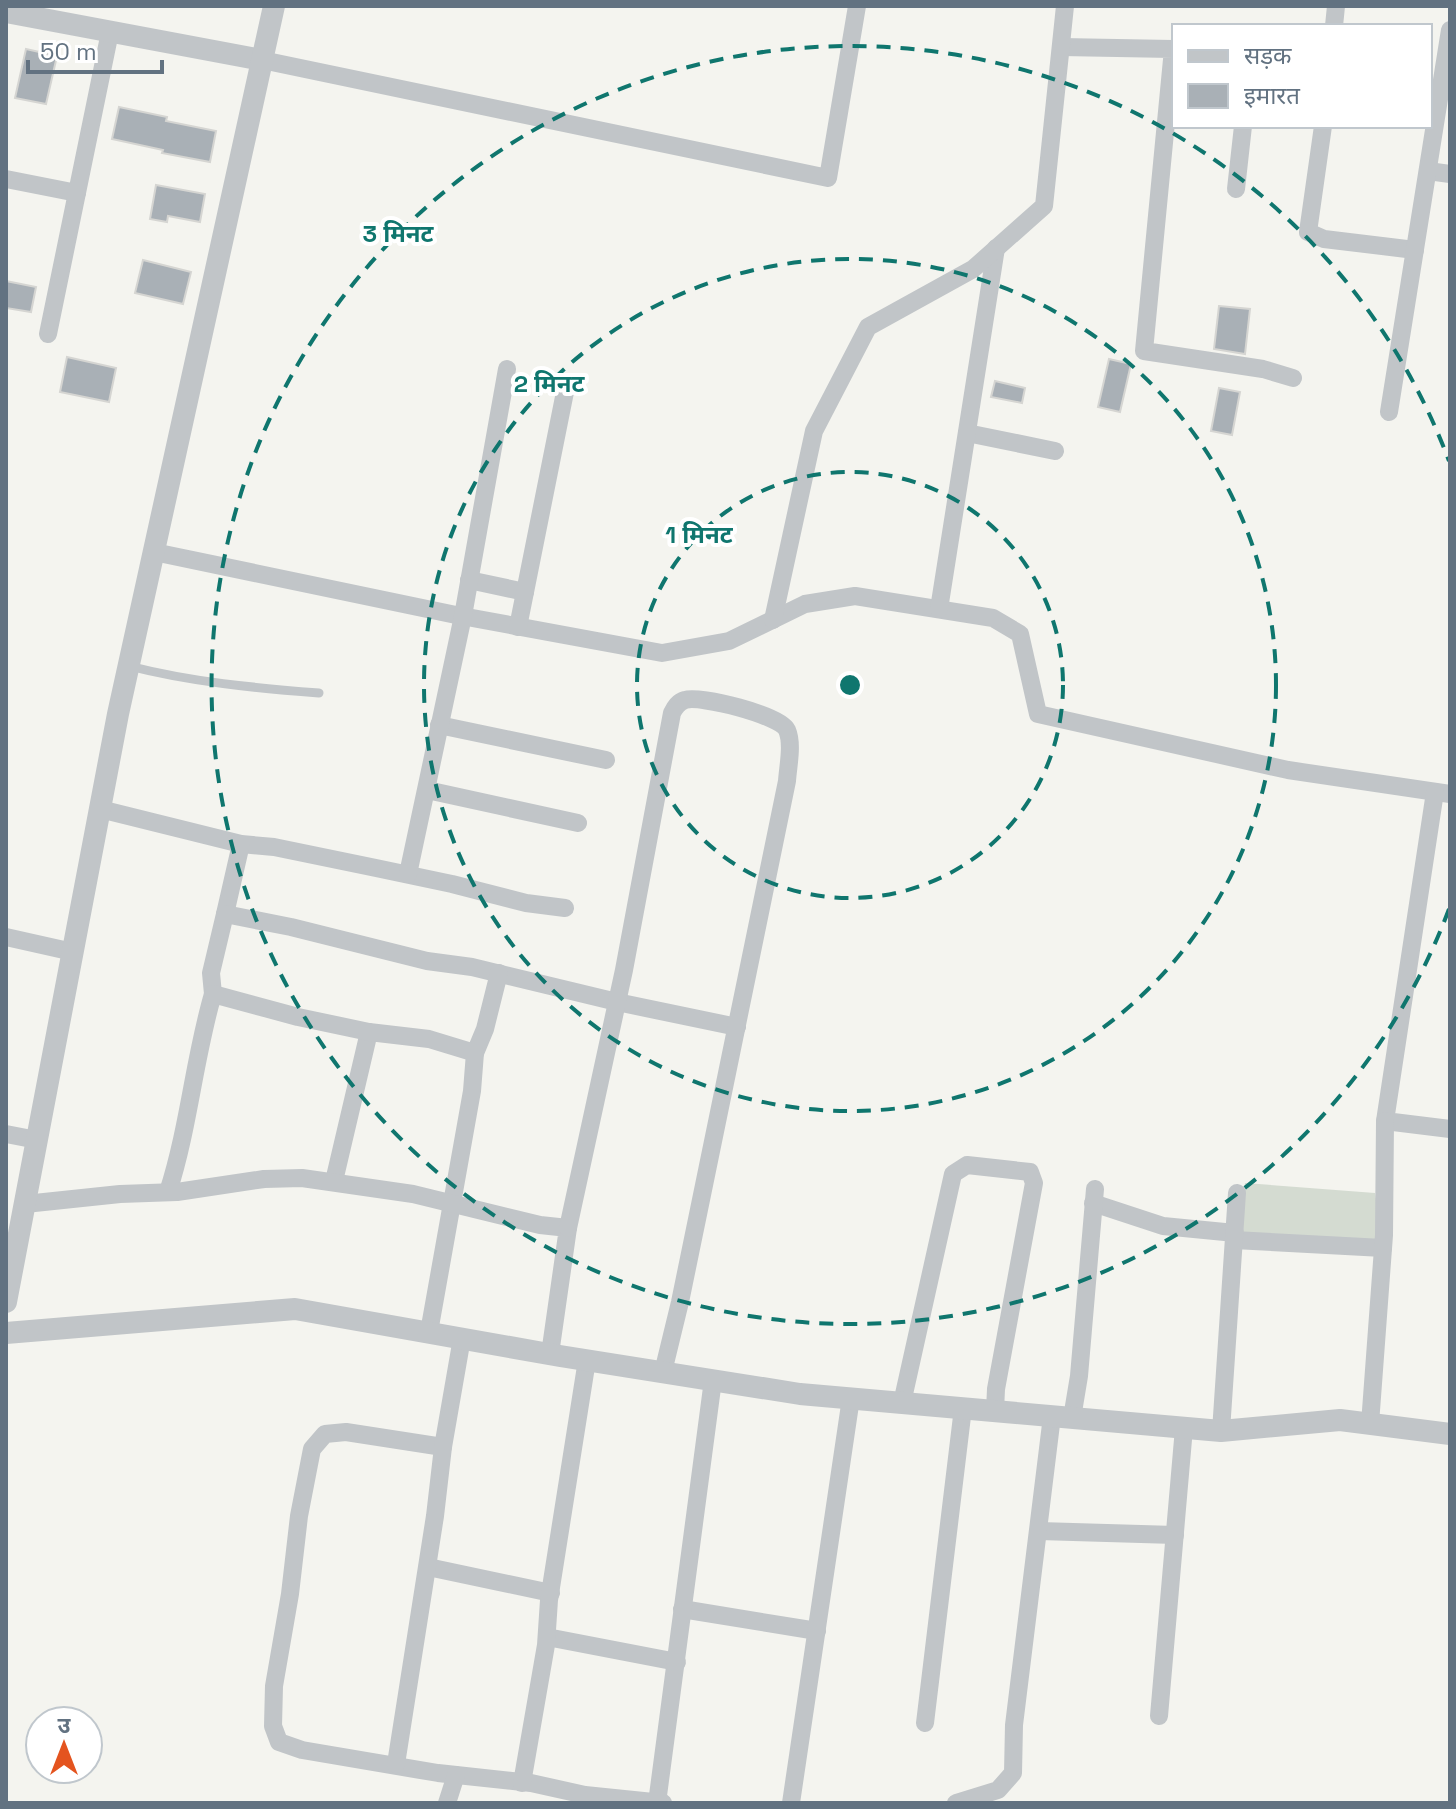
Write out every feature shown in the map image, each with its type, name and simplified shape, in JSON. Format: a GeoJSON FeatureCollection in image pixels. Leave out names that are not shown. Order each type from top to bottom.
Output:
{"type":"FeatureCollection","features":[{"type":"Feature","properties":{"kind":"street"},"geometry":{"type":"LineString","coordinates":[[6,1302],[129,666],[274,6]]}},
{"type":"Feature","properties":{"kind":"street"},"geometry":{"type":"LineString","coordinates":[[6,12],[262,60],[828,178],[857,6]]}},
{"type":"Feature","properties":{"kind":"street"},"geometry":{"type":"LineString","coordinates":[[773,620],[814,431],[868,327],[973,269],[1044,206],[1065,6]]}},
{"type":"Feature","properties":{"kind":"street"},"geometry":{"type":"LineString","coordinates":[[1389,412],[1450,30]]}},
{"type":"Feature","properties":{"kind":"street"},"geometry":{"type":"LineString","coordinates":[[48,334],[110,32]]}},
{"type":"Feature","properties":{"kind":"street"},"geometry":{"type":"LineString","coordinates":[[1061,47],[1172,49]]}},
{"type":"Feature","properties":{"kind":"street"},"geometry":{"type":"LineString","coordinates":[[1172,69],[1144,351],[1263,369],[1293,378]]}},
{"type":"Feature","properties":{"kind":"street"},"geometry":{"type":"LineString","coordinates":[[1236,189],[1243,128]]}},
{"type":"Feature","properties":{"kind":"street"},"geometry":{"type":"LineString","coordinates":[[1323,128],[1308,232],[1324,239],[1415,250]]}},
{"type":"Feature","properties":{"kind":"street"},"geometry":{"type":"LineString","coordinates":[[1428,171],[1450,174]]}},
{"type":"Feature","properties":{"kind":"street"},"geometry":{"type":"LineString","coordinates":[[6,179],[77,193]]}},
{"type":"Feature","properties":{"kind":"street"},"geometry":{"type":"LineString","coordinates":[[939,609],[996,248]]}},
{"type":"Feature","properties":{"kind":"street"},"geometry":{"type":"LineString","coordinates":[[408,874],[463,616],[507,369]]}},
{"type":"Feature","properties":{"kind":"street"},"geometry":{"type":"LineString","coordinates":[[518,627],[567,382]]}},
{"type":"Feature","properties":{"kind":"street"},"geometry":{"type":"LineString","coordinates":[[967,433],[1055,451]]}},
{"type":"Feature","properties":{"kind":"street"},"geometry":{"type":"LineString","coordinates":[[154,552],[518,627],[662,653],[729,641],[805,604],[855,596],[993,618],[1020,634],[1038,714],[1288,770],[1443,793],[1385,1121],[1383,1248],[1370,1424]]}},
{"type":"Feature","properties":{"kind":"street"},"geometry":{"type":"LineString","coordinates":[[469,580],[525,592]]}},
{"type":"Feature","properties":{"kind":"street"},"geometry":{"type":"LineString","coordinates":[[550,1354],[568,1228],[660,790],[672,713],[677,704],[686,699],[713,702],[781,722],[787,729],[787,781],[663,1372]]}},
{"type":"Feature","properties":{"kind":"street"},"geometry":{"type":"LineString","coordinates":[[439,725],[606,760]]}},
{"type":"Feature","properties":{"kind":"street"},"geometry":{"type":"LineString","coordinates":[[427,790],[578,823]]}},
{"type":"Feature","properties":{"kind":"street"},"geometry":{"type":"LineString","coordinates":[[100,809],[241,844],[274,847],[408,874],[526,903],[565,908]]}},
{"type":"Feature","properties":{"kind":"street"},"geometry":{"type":"LineString","coordinates":[[168,1192],[179,1155],[213,994],[211,973],[241,844]]}},
{"type":"Feature","properties":{"kind":"street"},"geometry":{"type":"LineString","coordinates":[[225,914],[737,1027]]}},
{"type":"Feature","properties":{"kind":"street"},"geometry":{"type":"LineString","coordinates":[[6,937],[73,952]]}},
{"type":"Feature","properties":{"kind":"street"},"geometry":{"type":"LineString","coordinates":[[429,1332],[472,1091],[475,1053],[499,973]]}},
{"type":"Feature","properties":{"kind":"street"},"geometry":{"type":"LineString","coordinates":[[213,994],[298,1017],[369,1032],[429,1039],[475,1053]]}},
{"type":"Feature","properties":{"kind":"street"},"geometry":{"type":"LineString","coordinates":[[334,1181],[369,1032]]}},
{"type":"Feature","properties":{"kind":"street"},"geometry":{"type":"LineString","coordinates":[[1385,1121],[1450,1129]]}},
{"type":"Feature","properties":{"kind":"street"},"geometry":{"type":"LineString","coordinates":[[6,1134],[37,1140]]}},
{"type":"Feature","properties":{"kind":"street"},"geometry":{"type":"LineString","coordinates":[[902,1403],[953,1174],[967,1165],[1030,1172],[1034,1183],[996,1389],[995,1411]]}},
{"type":"Feature","properties":{"kind":"street"},"geometry":{"type":"LineString","coordinates":[[25,1204],[168,1192],[264,1179],[302,1178],[413,1194],[540,1225],[568,1228]]}},
{"type":"Feature","properties":{"kind":"street"},"geometry":{"type":"LineString","coordinates":[[1221,1431],[1237,1193]]}},
{"type":"Feature","properties":{"kind":"street"},"geometry":{"type":"LineString","coordinates":[[956,1803],[998,1790],[1013,1773],[1014,1725],[1039,1531],[1062,1417],[1079,1376],[1094,1196],[1163,1226],[1338,1248],[1383,1248]]}},
{"type":"Feature","properties":{"kind":"street"},"geometry":{"type":"LineString","coordinates":[[6,1333],[295,1309],[800,1394],[1221,1431],[1340,1420],[1450,1434]]}},
{"type":"Feature","properties":{"kind":"street"},"geometry":{"type":"LineString","coordinates":[[396,1764],[462,1338]]}},
{"type":"Feature","properties":{"kind":"street"},"geometry":{"type":"LineString","coordinates":[[522,1783],[547,1637],[587,1360]]}},
{"type":"Feature","properties":{"kind":"street"},"geometry":{"type":"LineString","coordinates":[[443,1447],[346,1432],[325,1434],[312,1449],[274,1686],[273,1726],[279,1742],[302,1750],[456,1775],[659,1803],[659,1772],[677,1662],[713,1380]]}},
{"type":"Feature","properties":{"kind":"street"},"geometry":{"type":"LineString","coordinates":[[791,1803],[851,1398]]}},
{"type":"Feature","properties":{"kind":"street"},"geometry":{"type":"LineString","coordinates":[[925,1723],[963,1408]]}},
{"type":"Feature","properties":{"kind":"street"},"geometry":{"type":"LineString","coordinates":[[1159,1716],[1184,1428]]}},
{"type":"Feature","properties":{"kind":"street"},"geometry":{"type":"LineString","coordinates":[[1039,1531],[1175,1535]]}},
{"type":"Feature","properties":{"kind":"street"},"geometry":{"type":"LineString","coordinates":[[428,1567],[551,1593]]}},
{"type":"Feature","properties":{"kind":"street"},"geometry":{"type":"LineString","coordinates":[[682,1609],[817,1631]]}},
{"type":"Feature","properties":{"kind":"street"},"geometry":{"type":"LineString","coordinates":[[547,1637],[677,1662]]}},
{"type":"Feature","properties":{"kind":"street"},"geometry":{"type":"LineString","coordinates":[[447,1803],[456,1775]]}},
{"type":"Feature","properties":{"kind":"lane"},"geometry":{"type":"LineString","coordinates":[[129,666],[161,675],[319,693]]}},
{"type":"Feature","properties":{"kind":"shaded area"},"geometry":{"type":"Polygon","coordinates":[[[1245,1183],[1375,1193],[1383,1242],[1242,1234],[1245,1183]]]}},
{"type":"Feature","properties":{"kind":"building"},"geometry":{"type":"Polygon","coordinates":[[[26,49],[57,56],[46,104],[15,98],[26,49]]]}},
{"type":"Feature","properties":{"kind":"building"},"geometry":{"type":"Polygon","coordinates":[[[119,107],[216,131],[210,162],[112,139],[119,107]]]}},
{"type":"Feature","properties":{"kind":"building"},"geometry":{"type":"Polygon","coordinates":[[[156,185],[205,194],[200,222],[168,216],[167,222],[150,219],[156,185]]]}},
{"type":"Feature","properties":{"kind":"building"},"geometry":{"type":"Polygon","coordinates":[[[143,260],[191,272],[183,304],[135,293],[143,260]]]}},
{"type":"Feature","properties":{"kind":"building"},"geometry":{"type":"Polygon","coordinates":[[[6,281],[36,287],[31,312],[6,308],[6,281]]]}},
{"type":"Feature","properties":{"kind":"building"},"geometry":{"type":"Polygon","coordinates":[[[1219,306],[1250,309],[1245,354],[1214,349],[1219,306]]]}},
{"type":"Feature","properties":{"kind":"building"},"geometry":{"type":"Polygon","coordinates":[[[67,357],[116,368],[109,402],[60,392],[67,357]]]}},
{"type":"Feature","properties":{"kind":"building"},"geometry":{"type":"Polygon","coordinates":[[[1109,359],[1131,364],[1120,412],[1098,407],[1109,359]]]}},
{"type":"Feature","properties":{"kind":"building"},"geometry":{"type":"Polygon","coordinates":[[[995,381],[1025,388],[1022,403],[991,397],[995,381]]]}},
{"type":"Feature","properties":{"kind":"building"},"geometry":{"type":"Polygon","coordinates":[[[1219,388],[1240,392],[1232,435],[1211,431],[1219,388]]]}}]}
